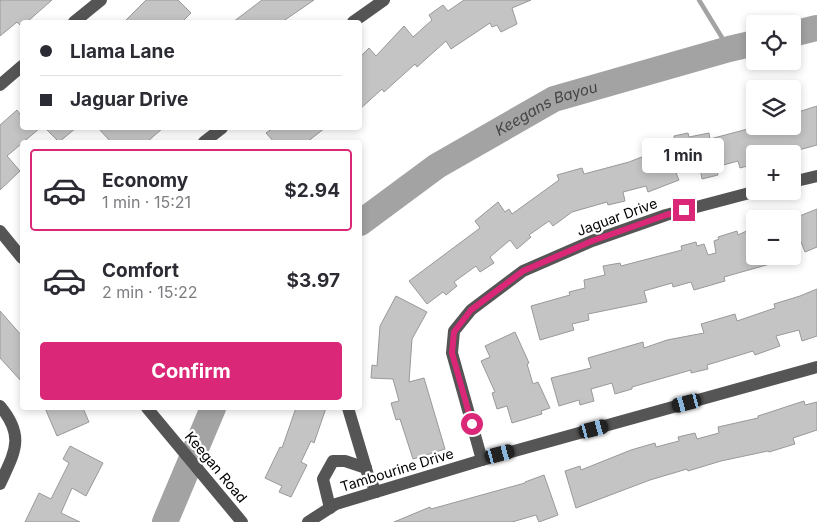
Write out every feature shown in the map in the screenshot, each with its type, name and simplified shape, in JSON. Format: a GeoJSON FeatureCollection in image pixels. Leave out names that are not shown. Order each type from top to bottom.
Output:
{"type":"FeatureCollection","features":[{"type":"Feature","properties":{"kind":"street"},"geometry":{"type":"LineString","coordinates":[[76,20],[101,0]]}},
{"type":"Feature","properties":{"kind":"street"},"geometry":{"type":"LineString","coordinates":[[356,20],[384,0]]}},
{"type":"Feature","properties":{"kind":"street"},"geometry":{"type":"LineString","coordinates":[[0,85],[20,68]]}},
{"type":"Feature","properties":{"kind":"street"},"geometry":{"type":"LineString","coordinates":[[207,140],[219,130]]}},
{"type":"Feature","properties":{"kind":"street"},"geometry":{"type":"LineString","coordinates":[[801,180],[817,176]]}},
{"type":"Feature","properties":{"kind":"street","name":"Jaguar Drive"},"geometry":{"type":"LineString","coordinates":[[482,460],[452,353],[454,332],[471,310],[521,273],[592,241],[666,215],[746,194]]}},
{"type":"Feature","properties":{"kind":"street"},"geometry":{"type":"LineString","coordinates":[[0,231],[20,256]]}},
{"type":"Feature","properties":{"kind":"street","name":"Tambourine Drive"},"geometry":{"type":"LineString","coordinates":[[308,522],[336,504],[482,460],[817,367]]}},
{"type":"Feature","properties":{"kind":"street"},"geometry":{"type":"LineString","coordinates":[[0,406],[6,413],[15,431],[15,449],[0,484]]}},
{"type":"Feature","properties":{"kind":"street","name":"Keegan Road"},"geometry":{"type":"LineString","coordinates":[[149,410],[242,522]]}},
{"type":"Feature","properties":{"kind":"street"},"geometry":{"type":"LineString","coordinates":[[349,410],[366,468],[376,492]]}},
{"type":"Feature","properties":{"kind":"street"},"geometry":{"type":"LineString","coordinates":[[330,508],[323,479],[333,461],[345,461],[366,468]]}},
{"type":"Feature","properties":{"kind":"building"},"geometry":{"type":"Polygon","coordinates":[[[0,0],[52,0],[29,20],[20,20],[20,25],[17,22],[0,36],[0,0]]]}},
{"type":"Feature","properties":{"kind":"building"},"geometry":{"type":"Polygon","coordinates":[[[146,0],[178,0],[191,13],[184,20],[126,20],[146,0]]]}},
{"type":"Feature","properties":{"kind":"building"},"geometry":{"type":"Polygon","coordinates":[[[262,0],[314,0],[285,20],[236,20],[262,0]]]}},
{"type":"Feature","properties":{"kind":"building"},"geometry":{"type":"Polygon","coordinates":[[[464,0],[531,0],[512,8],[517,24],[501,32],[497,25],[492,27],[490,23],[451,49],[446,41],[417,67],[415,64],[384,92],[382,89],[362,107],[362,55],[369,48],[376,56],[404,26],[413,37],[432,20],[429,15],[443,5],[448,11],[464,0]]]}},
{"type":"Feature","properties":{"kind":"building"},"geometry":{"type":"Polygon","coordinates":[[[817,106],[817,145],[801,149],[801,145],[746,145],[746,166],[740,168],[738,161],[716,167],[718,175],[702,179],[700,168],[676,173],[679,180],[648,192],[646,186],[623,192],[625,201],[608,205],[607,202],[572,212],[553,226],[549,221],[529,235],[531,237],[517,249],[510,240],[490,257],[494,263],[480,272],[476,266],[454,282],[457,286],[446,295],[443,292],[427,304],[409,281],[480,228],[475,221],[498,202],[505,212],[509,209],[512,214],[559,180],[557,175],[582,168],[584,174],[629,162],[675,144],[674,136],[688,133],[689,137],[709,133],[710,139],[746,129],[746,135],[801,135],[801,111],[817,106]]]}},
{"type":"Feature","properties":{"kind":"building"},"geometry":{"type":"Polygon","coordinates":[[[17,110],[20,114],[20,130],[38,130],[26,140],[20,140],[20,145],[7,156],[20,171],[0,190],[0,125],[17,110]]]}},
{"type":"Feature","properties":{"kind":"building"},"geometry":{"type":"Polygon","coordinates":[[[47,130],[74,130],[61,140],[57,140],[47,130]]]}},
{"type":"Feature","properties":{"kind":"building"},"geometry":{"type":"Polygon","coordinates":[[[100,130],[161,130],[149,140],[109,140],[100,130]]]}},
{"type":"Feature","properties":{"kind":"building"},"geometry":{"type":"Polygon","coordinates":[[[270,130],[322,130],[310,140],[272,140],[266,133],[270,130]]]}},
{"type":"Feature","properties":{"kind":"building"},"geometry":{"type":"Polygon","coordinates":[[[817,209],[817,247],[805,252],[801,242],[801,215],[817,209]]]}},
{"type":"Feature","properties":{"kind":"building"},"geometry":{"type":"Polygon","coordinates":[[[737,231],[738,235],[746,231],[746,265],[766,265],[724,277],[725,281],[694,290],[691,282],[673,287],[672,283],[644,291],[647,302],[588,314],[589,320],[572,324],[574,330],[540,340],[531,306],[570,295],[569,292],[585,288],[584,280],[605,275],[603,266],[620,263],[621,266],[682,250],[681,246],[696,242],[697,246],[704,244],[708,255],[716,253],[714,241],[719,239],[718,237],[737,231]]]}},
{"type":"Feature","properties":{"kind":"building"},"geometry":{"type":"Polygon","coordinates":[[[817,289],[817,336],[802,341],[799,330],[776,336],[780,346],[755,355],[753,351],[707,365],[708,369],[691,373],[691,370],[632,387],[632,389],[615,394],[612,383],[591,389],[594,401],[580,405],[579,400],[559,406],[551,378],[591,368],[588,358],[643,342],[644,348],[667,340],[704,333],[701,324],[735,314],[737,321],[775,308],[774,304],[817,289]]]}},
{"type":"Feature","properties":{"kind":"building"},"geometry":{"type":"Polygon","coordinates":[[[396,296],[427,312],[412,339],[409,382],[424,378],[445,449],[413,459],[400,419],[396,420],[391,403],[399,401],[393,379],[371,378],[372,365],[377,366],[380,326],[396,296]]]}},
{"type":"Feature","properties":{"kind":"building"},"geometry":{"type":"Polygon","coordinates":[[[0,311],[20,334],[20,380],[0,358],[0,311]]]}},
{"type":"Feature","properties":{"kind":"building"},"geometry":{"type":"Polygon","coordinates":[[[515,332],[529,363],[527,364],[533,384],[538,382],[550,408],[541,411],[542,414],[512,423],[507,406],[497,409],[492,393],[495,392],[481,361],[490,357],[485,346],[515,332]]]}},
{"type":"Feature","properties":{"kind":"building"},"geometry":{"type":"Polygon","coordinates":[[[804,401],[805,405],[817,402],[817,430],[793,438],[795,444],[769,452],[721,461],[688,471],[687,469],[650,480],[576,508],[565,471],[580,466],[581,470],[631,450],[655,443],[656,447],[679,441],[678,437],[695,433],[697,439],[719,433],[718,427],[758,418],[758,416],[804,401]]]}},
{"type":"Feature","properties":{"kind":"building"},"geometry":{"type":"Polygon","coordinates":[[[46,410],[84,410],[89,422],[57,436],[46,410]]]}},
{"type":"Feature","properties":{"kind":"building"},"geometry":{"type":"Polygon","coordinates":[[[295,410],[325,410],[314,443],[311,441],[301,462],[307,465],[291,497],[279,492],[282,486],[265,478],[280,447],[282,448],[295,410]]]}},
{"type":"Feature","properties":{"kind":"building"},"geometry":{"type":"Polygon","coordinates":[[[70,446],[103,463],[86,496],[72,488],[61,513],[80,522],[25,522],[39,493],[51,499],[69,463],[63,459],[70,446]]]}},
{"type":"Feature","properties":{"kind":"building"},"geometry":{"type":"Polygon","coordinates":[[[544,475],[558,515],[539,522],[536,515],[512,522],[394,522],[430,507],[431,509],[525,483],[544,475]]]}},
{"type":"Feature","properties":{"kind":"waterway"},"geometry":{"type":"LineString","coordinates":[[699,0],[729,49]]}},
{"type":"Feature","properties":{"kind":"waterway","name":"Keegans Bayou"},"geometry":{"type":"LineString","coordinates":[[801,32],[817,28]]}},
{"type":"Feature","properties":{"kind":"waterway","name":"Keegans Bayou"},"geometry":{"type":"LineString","coordinates":[[362,222],[437,166],[554,99],[746,45]]}},
{"type":"Feature","properties":{"kind":"waterway","name":"Keegans Bayou"},"geometry":{"type":"LineString","coordinates":[[165,522],[212,410]]}},
{"type":"Feature","properties":{"kind":"route"},"geometry":{"type":"LineString","coordinates":[[472,424],[452,353],[454,332],[471,310],[523,271],[592,241],[684,210]]}}]}
